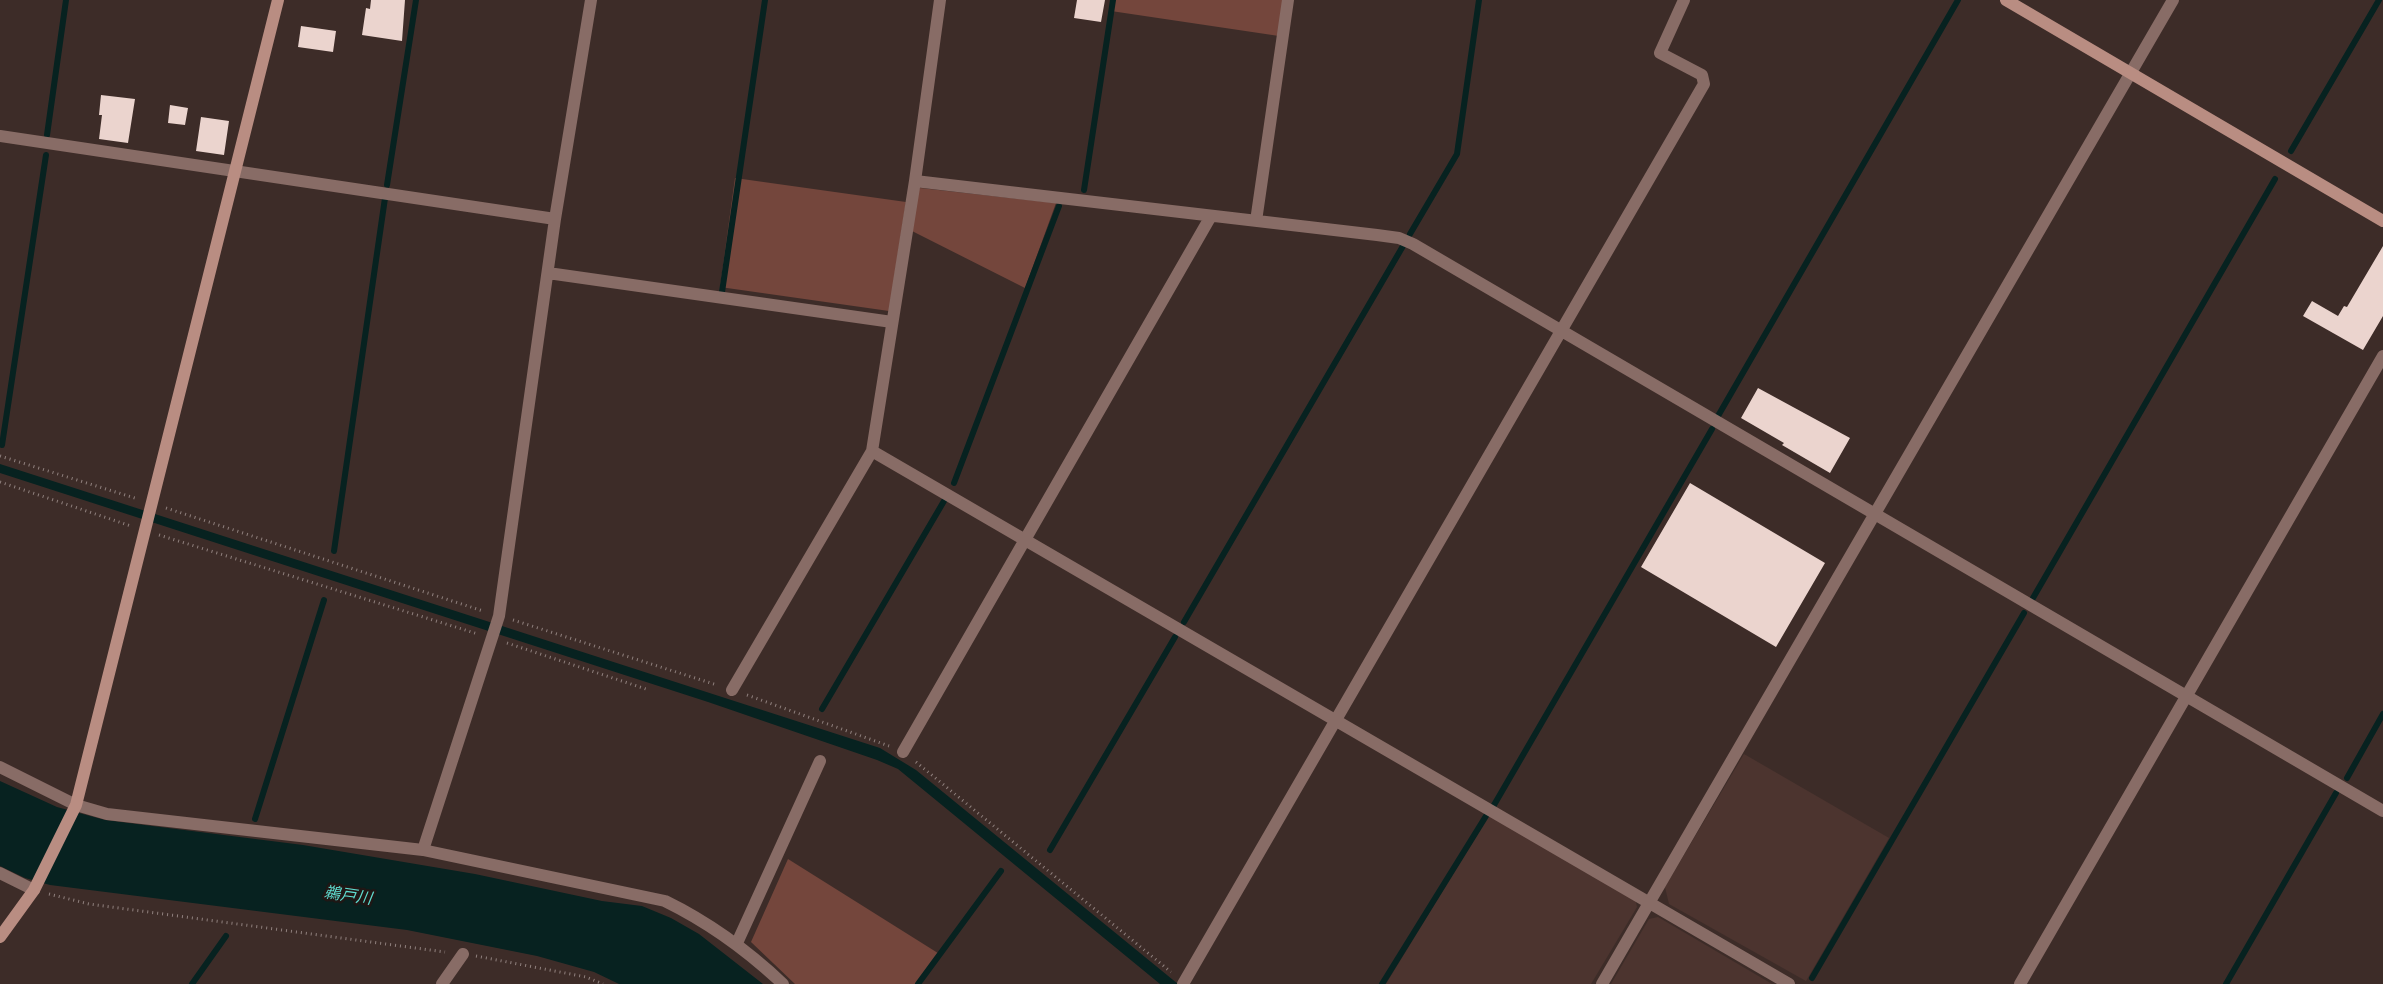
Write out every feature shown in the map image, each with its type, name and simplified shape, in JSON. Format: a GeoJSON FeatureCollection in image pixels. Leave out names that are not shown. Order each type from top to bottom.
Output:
{"type":"FeatureCollection","features":[{"type":"Feature","properties":{"kind":"street"},"geometry":{"type":"LineString","coordinates":[[0,937],[34,890],[75,807],[153,504],[278,0]]}},
{"type":"Feature","properties":{"kind":"street"},"geometry":{"type":"LineString","coordinates":[[423,850],[498,618],[556,219],[591,0]]}},
{"type":"Feature","properties":{"kind":"street"},"geometry":{"type":"LineString","coordinates":[[732,690],[872,451],[915,181],[940,0]]}},
{"type":"Feature","properties":{"kind":"street"},"geometry":{"type":"LineString","coordinates":[[1256,221],[1288,0]]}},
{"type":"Feature","properties":{"kind":"street"},"geometry":{"type":"LineString","coordinates":[[1184,984],[1704,84],[1702,75],[1660,53],[1684,0]]}},
{"type":"Feature","properties":{"kind":"street"},"geometry":{"type":"LineString","coordinates":[[2006,0],[2383,221]]}},
{"type":"Feature","properties":{"kind":"street"},"geometry":{"type":"LineString","coordinates":[[1602,984],[2173,0]]}},
{"type":"Feature","properties":{"kind":"street"},"geometry":{"type":"LineString","coordinates":[[0,136],[556,219]]}},
{"type":"Feature","properties":{"kind":"street"},"geometry":{"type":"LineString","coordinates":[[915,181],[1399,238],[1413,244],[2383,811]]}},
{"type":"Feature","properties":{"kind":"street"},"geometry":{"type":"LineString","coordinates":[[903,752],[1211,216]]}},
{"type":"Feature","properties":{"kind":"street"},"geometry":{"type":"LineString","coordinates":[[548,273],[892,322]]}},
{"type":"Feature","properties":{"kind":"street"},"geometry":{"type":"LineString","coordinates":[[2020,984],[2383,356]]}},
{"type":"Feature","properties":{"kind":"street"},"geometry":{"type":"LineString","coordinates":[[872,451],[1789,984]]}},
{"type":"Feature","properties":{"kind":"street"},"geometry":{"type":"LineString","coordinates":[[737,943],[820,761]]}},
{"type":"Feature","properties":{"kind":"street"},"geometry":{"type":"LineString","coordinates":[[0,767],[75,807],[108,814],[423,850],[665,901],[696,916],[737,943],[783,984]]}},
{"type":"Feature","properties":{"kind":"street"},"geometry":{"type":"LineString","coordinates":[[0,873],[34,890]]}},
{"type":"Feature","properties":{"kind":"street"},"geometry":{"type":"LineString","coordinates":[[442,984],[463,954]]}},
{"type":"Feature","properties":{"kind":"path"},"geometry":{"type":"LineString","coordinates":[[0,456],[153,504],[498,618],[732,690],[903,752],[1184,984]]}},
{"type":"Feature","properties":{"kind":"path"},"geometry":{"type":"LineString","coordinates":[[0,482],[146,531],[492,636],[649,690]]}},
{"type":"Feature","properties":{"kind":"path"},"geometry":{"type":"LineString","coordinates":[[34,890],[89,904],[463,954],[586,977],[604,984]]}},
{"type":"Feature","properties":{"kind":"shaded area"},"geometry":{"type":"Polygon","coordinates":[[[1113,0],[1284,0],[1279,36],[1111,11],[1113,0]]]}},
{"type":"Feature","properties":{"kind":"shaded area"},"geometry":{"type":"Polygon","coordinates":[[[735,178],[906,202],[889,311],[720,287],[735,178]]]}},
{"type":"Feature","properties":{"kind":"shaded area"},"geometry":{"type":"Polygon","coordinates":[[[920,188],[1056,203],[1025,288],[912,231],[916,194],[920,188]]]}},
{"type":"Feature","properties":{"kind":"shaded area"},"geometry":{"type":"Polygon","coordinates":[[[1744,754],[1889,838],[1806,981],[1669,904],[1665,887],[1744,754]]]}},
{"type":"Feature","properties":{"kind":"shaded area"},"geometry":{"type":"Polygon","coordinates":[[[1489,815],[1635,898],[1637,907],[1591,984],[1386,984],[1489,815]]]}},
{"type":"Feature","properties":{"kind":"shaded area"},"geometry":{"type":"Polygon","coordinates":[[[788,859],[941,955],[921,984],[795,984],[751,942],[788,859]]]}},
{"type":"Feature","properties":{"kind":"shaded area"},"geometry":{"type":"Polygon","coordinates":[[[1658,917],[1772,984],[1611,984],[1649,919],[1658,917]]]}},
{"type":"Feature","properties":{"kind":"water"},"geometry":{"type":"Polygon","coordinates":[[[0,464],[880,748],[916,770],[1178,984],[1160,984],[898,769],[877,760],[708,702],[0,473],[0,464]]]}},
{"type":"Feature","properties":{"kind":"water","name":"鵜戸川"},"geometry":{"type":"Polygon","coordinates":[[[0,781],[57,807],[105,820],[303,845],[475,874],[602,901],[642,906],[671,918],[699,934],[763,984],[619,984],[594,972],[537,956],[407,930],[50,885],[25,878],[0,866],[0,781]]]}},
{"type":"Feature","properties":{"kind":"building"},"geometry":{"type":"Polygon","coordinates":[[[371,0],[405,0],[402,41],[362,35],[366,8],[370,9],[371,0]]]}},
{"type":"Feature","properties":{"kind":"building"},"geometry":{"type":"Polygon","coordinates":[[[1077,0],[1105,0],[1101,22],[1074,18],[1077,0]]]}},
{"type":"Feature","properties":{"kind":"building"},"geometry":{"type":"Polygon","coordinates":[[[301,26],[336,31],[333,52],[298,47],[301,26]]]}},
{"type":"Feature","properties":{"kind":"building"},"geometry":{"type":"Polygon","coordinates":[[[101,95],[135,99],[128,143],[99,139],[102,115],[99,115],[101,95]]]}},
{"type":"Feature","properties":{"kind":"building"},"geometry":{"type":"Polygon","coordinates":[[[170,105],[188,108],[185,125],[168,123],[170,105]]]}},
{"type":"Feature","properties":{"kind":"building"},"geometry":{"type":"Polygon","coordinates":[[[201,117],[229,121],[224,155],[196,151],[201,117]]]}},
{"type":"Feature","properties":{"kind":"building"},"geometry":{"type":"Polygon","coordinates":[[[2383,246],[2383,316],[2363,350],[2303,316],[2312,301],[2338,316],[2344,306],[2347,307],[2383,246]]]}},
{"type":"Feature","properties":{"kind":"building"},"geometry":{"type":"Polygon","coordinates":[[[1758,388],[1850,438],[1830,473],[1741,418],[1758,388]]]}},
{"type":"Feature","properties":{"kind":"building"},"geometry":{"type":"Polygon","coordinates":[[[1690,483],[1825,563],[1776,647],[1641,567],[1690,483]]]}},
{"type":"Feature","properties":{"kind":"waterway"},"geometry":{"type":"LineString","coordinates":[[47,135],[66,0]]}},
{"type":"Feature","properties":{"kind":"waterway"},"geometry":{"type":"LineString","coordinates":[[387,185],[416,0]]}},
{"type":"Feature","properties":{"kind":"waterway"},"geometry":{"type":"LineString","coordinates":[[722,292],[765,0]]}},
{"type":"Feature","properties":{"kind":"waterway"},"geometry":{"type":"LineString","coordinates":[[1084,190],[1113,0]]}},
{"type":"Feature","properties":{"kind":"waterway"},"geometry":{"type":"LineString","coordinates":[[1410,234],[1457,154],[1479,0]]}},
{"type":"Feature","properties":{"kind":"waterway"},"geometry":{"type":"LineString","coordinates":[[1718,416],[1958,0]]}},
{"type":"Feature","properties":{"kind":"waterway"},"geometry":{"type":"LineString","coordinates":[[2291,151],[2379,0]]}},
{"type":"Feature","properties":{"kind":"waterway"},"geometry":{"type":"LineString","coordinates":[[2,445],[46,155]]}},
{"type":"Feature","properties":{"kind":"waterway"},"geometry":{"type":"LineString","coordinates":[[2033,598],[2275,179]]}},
{"type":"Feature","properties":{"kind":"waterway"},"geometry":{"type":"LineString","coordinates":[[334,551],[385,198]]}},
{"type":"Feature","properties":{"kind":"waterway"},"geometry":{"type":"LineString","coordinates":[[954,483],[1059,206]]}},
{"type":"Feature","properties":{"kind":"waterway"},"geometry":{"type":"LineString","coordinates":[[1184,622],[1403,246]]}},
{"type":"Feature","properties":{"kind":"waterway"},"geometry":{"type":"LineString","coordinates":[[1494,805],[1712,429]]}},
{"type":"Feature","properties":{"kind":"waterway"},"geometry":{"type":"LineString","coordinates":[[822,709],[944,501]]}},
{"type":"Feature","properties":{"kind":"waterway"},"geometry":{"type":"LineString","coordinates":[[255,819],[324,600]]}},
{"type":"Feature","properties":{"kind":"waterway"},"geometry":{"type":"LineString","coordinates":[[1812,978],[2024,613]]}},
{"type":"Feature","properties":{"kind":"waterway"},"geometry":{"type":"LineString","coordinates":[[1050,850],[1175,637]]}},
{"type":"Feature","properties":{"kind":"waterway"},"geometry":{"type":"LineString","coordinates":[[2347,778],[2383,714]]}},
{"type":"Feature","properties":{"kind":"waterway"},"geometry":{"type":"LineString","coordinates":[[2226,984],[2336,793]]}},
{"type":"Feature","properties":{"kind":"waterway"},"geometry":{"type":"LineString","coordinates":[[1382,984],[1486,816]]}},
{"type":"Feature","properties":{"kind":"waterway"},"geometry":{"type":"LineString","coordinates":[[918,984],[1001,871]]}},
{"type":"Feature","properties":{"kind":"waterway"},"geometry":{"type":"LineString","coordinates":[[192,984],[226,936]]}}]}
